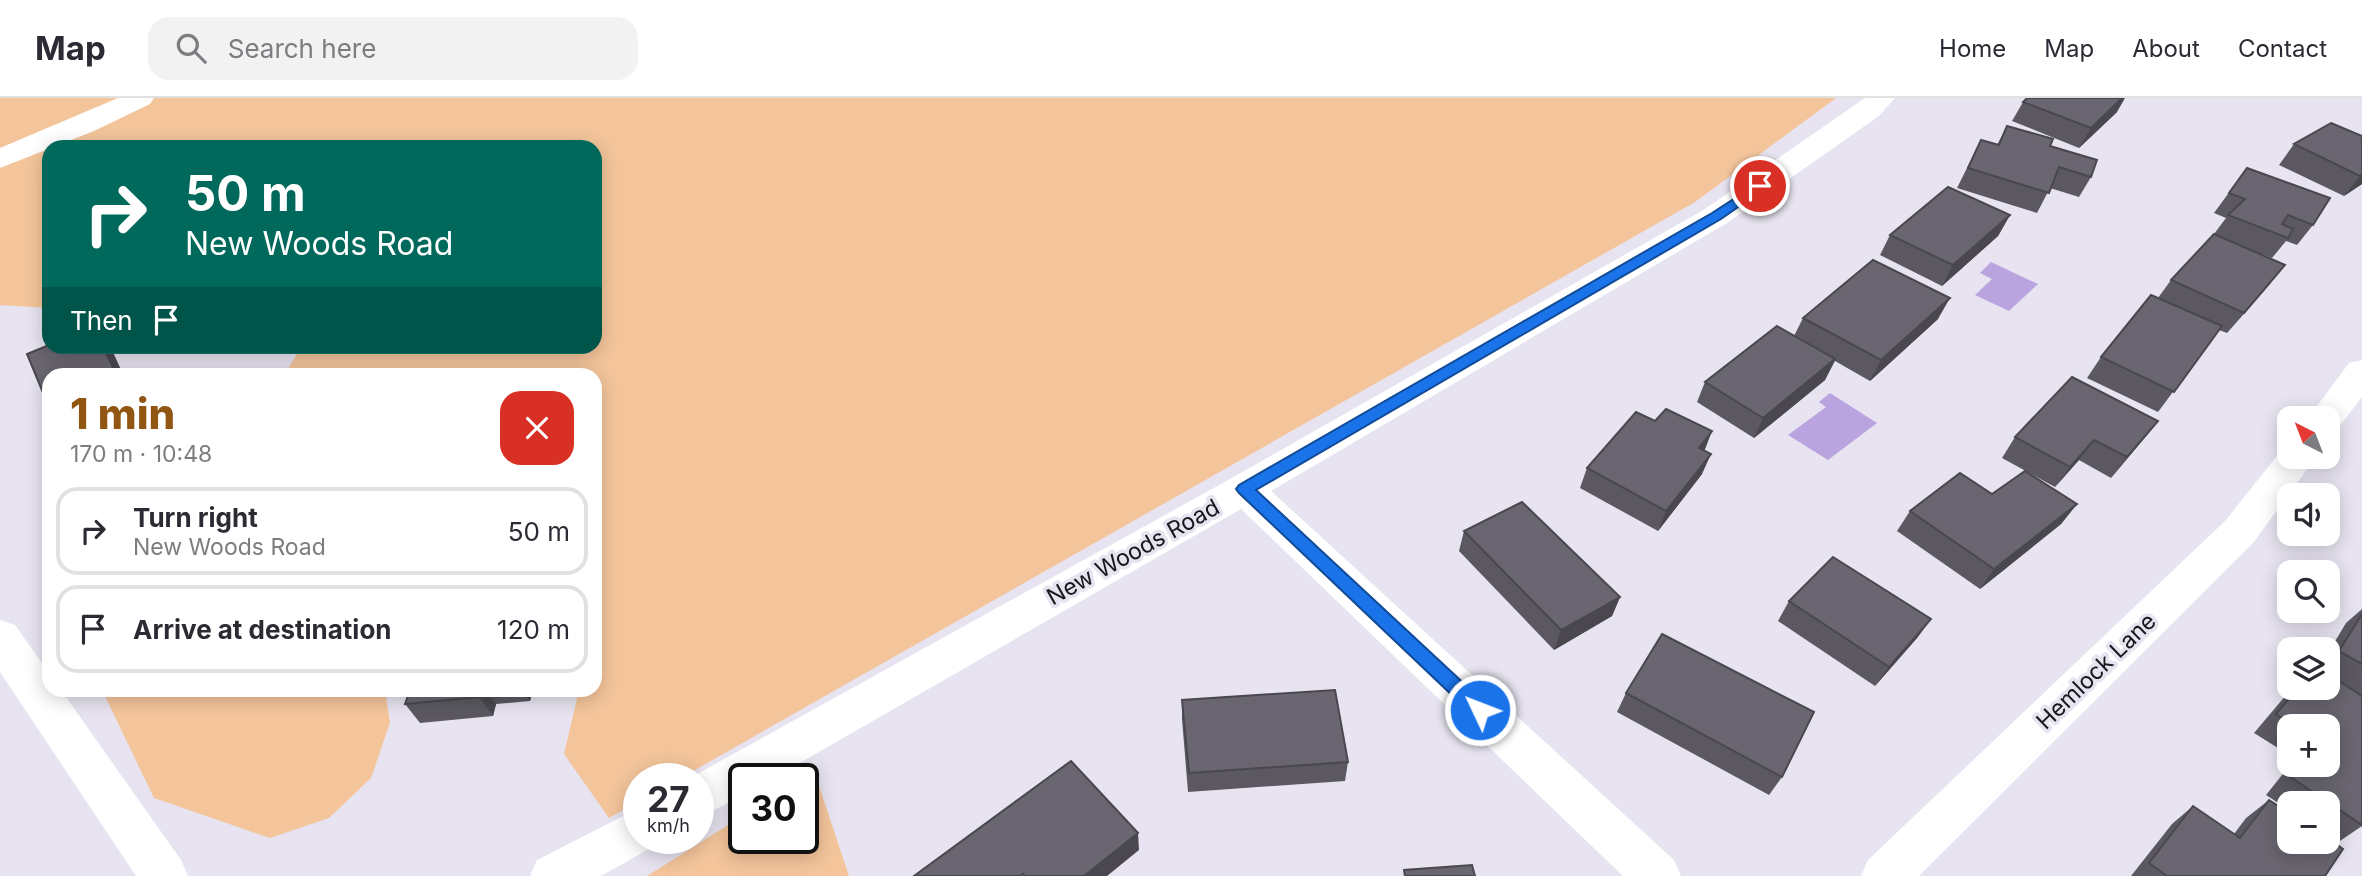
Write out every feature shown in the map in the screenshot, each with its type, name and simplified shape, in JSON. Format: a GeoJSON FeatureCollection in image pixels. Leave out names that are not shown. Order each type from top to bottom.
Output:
{"type":"FeatureCollection","features":[{"type":"Feature","properties":{"kind":"street"},"geometry":{"type":"LineString","coordinates":[[47,140],[140,98]]}},
{"type":"Feature","properties":{"kind":"street","name":"New Woods Road"},"geometry":{"type":"LineString","coordinates":[[714,788],[1244,489],[1716,216],[1869,110],[1881,98]]}},
{"type":"Feature","properties":{"kind":"street"},"geometry":{"type":"LineString","coordinates":[[0,159],[42,142]]}},
{"type":"Feature","properties":{"kind":"street"},"geometry":{"type":"LineString","coordinates":[[2335,406],[2362,372]]}},
{"type":"Feature","properties":{"kind":"street","name":"Hemlock Lane"},"geometry":{"type":"LineString","coordinates":[[1885,876],[2239,532],[2288,469]]}},
{"type":"Feature","properties":{"kind":"street"},"geometry":{"type":"LineString","coordinates":[[1244,489],[1657,876]]}},
{"type":"Feature","properties":{"kind":"street"},"geometry":{"type":"LineString","coordinates":[[0,637],[164,876]]}},
{"type":"Feature","properties":{"kind":"street"},"geometry":{"type":"LineString","coordinates":[[554,876],[623,839]]}},
{"type":"Feature","properties":{"kind":"shaded area"},"geometry":{"type":"Polygon","coordinates":[[[0,98],[1836,98],[1695,202],[707,763],[623,763],[623,811],[609,818],[564,754],[577,697],[602,697],[602,368],[289,368],[297,354],[602,354],[602,140],[42,140],[42,308],[0,305],[0,98]]]}},
{"type":"Feature","properties":{"kind":"shaded area"},"geometry":{"type":"Polygon","coordinates":[[[1991,262],[2038,284],[2009,311],[1975,295],[1992,279],[1980,273],[1991,262]]]}},
{"type":"Feature","properties":{"kind":"shaded area"},"geometry":{"type":"Polygon","coordinates":[[[1830,393],[1877,423],[1828,460],[1788,435],[1826,407],[1819,402],[1830,393]]]}},
{"type":"Feature","properties":{"kind":"shaded area"},"geometry":{"type":"Polygon","coordinates":[[[105,697],[386,697],[390,723],[371,778],[329,818],[270,838],[154,798],[105,697]]]}},
{"type":"Feature","properties":{"kind":"shaded area"},"geometry":{"type":"Polygon","coordinates":[[[819,786],[849,876],[647,876],[682,854],[714,854],[714,834],[728,825],[728,854],[819,854],[819,786]]]}},
{"type":"Feature","properties":{"kind":"building"},"geometry":{"type":"Polygon","coordinates":[[[2027,98],[2122,98],[2091,128],[2023,102],[2027,98]]]}},
{"type":"Feature","properties":{"kind":"building"},"geometry":{"type":"Polygon","coordinates":[[[2331,123],[2362,136],[2360,176],[2294,144],[2331,123]]]}},
{"type":"Feature","properties":{"kind":"building"},"geometry":{"type":"Polygon","coordinates":[[[2007,126],[2053,139],[2050,146],[2097,160],[2091,177],[2059,167],[2049,193],[1968,168],[1981,140],[1999,145],[2007,126]]]}},
{"type":"Feature","properties":{"kind":"building"},"geometry":{"type":"Polygon","coordinates":[[[2247,168],[2330,198],[2313,225],[2288,215],[2282,224],[2293,229],[2288,238],[2228,215],[2245,199],[2229,193],[2247,168]]]}},
{"type":"Feature","properties":{"kind":"building"},"geometry":{"type":"Polygon","coordinates":[[[1948,187],[2010,215],[1953,265],[1890,235],[1948,187]]]}},
{"type":"Feature","properties":{"kind":"building"},"geometry":{"type":"Polygon","coordinates":[[[2214,234],[2285,265],[2244,313],[2171,280],[2214,234]]]}},
{"type":"Feature","properties":{"kind":"building"},"geometry":{"type":"Polygon","coordinates":[[[1873,260],[1950,298],[1881,360],[1803,318],[1873,260]]]}},
{"type":"Feature","properties":{"kind":"building"},"geometry":{"type":"Polygon","coordinates":[[[2151,295],[2222,326],[2174,392],[2101,357],[2151,295]]]}},
{"type":"Feature","properties":{"kind":"building"},"geometry":{"type":"Polygon","coordinates":[[[1777,326],[1835,359],[1763,418],[1705,382],[1777,326]]]}},
{"type":"Feature","properties":{"kind":"building"},"geometry":{"type":"Polygon","coordinates":[[[42,348],[42,354],[107,354],[113,368],[42,368],[42,390],[27,354],[42,348]]]}},
{"type":"Feature","properties":{"kind":"building"},"geometry":{"type":"Polygon","coordinates":[[[2072,377],[2158,421],[2127,457],[2094,440],[2070,467],[2015,437],[2072,377]]]}},
{"type":"Feature","properties":{"kind":"building"},"geometry":{"type":"Polygon","coordinates":[[[1666,409],[1712,431],[1699,448],[1711,454],[1666,511],[1587,468],[1636,412],[1655,421],[1666,409]]]}},
{"type":"Feature","properties":{"kind":"building"},"geometry":{"type":"Polygon","coordinates":[[[2025,471],[2077,504],[1994,569],[1910,511],[1960,473],[1992,494],[2025,471]]]}},
{"type":"Feature","properties":{"kind":"building"},"geometry":{"type":"Polygon","coordinates":[[[1522,502],[1620,597],[1561,630],[1464,531],[1522,502]]]}},
{"type":"Feature","properties":{"kind":"building"},"geometry":{"type":"Polygon","coordinates":[[[1833,557],[1931,619],[1889,667],[1789,601],[1833,557]]]}},
{"type":"Feature","properties":{"kind":"building"},"geometry":{"type":"Polygon","coordinates":[[[2362,614],[2362,664],[2340,649],[2362,614]]]}},
{"type":"Feature","properties":{"kind":"building"},"geometry":{"type":"Polygon","coordinates":[[[1662,634],[1814,712],[1782,777],[1626,693],[1662,634]]]}},
{"type":"Feature","properties":{"kind":"building"},"geometry":{"type":"Polygon","coordinates":[[[2340,682],[2362,696],[2362,825],[2340,810],[2340,791],[2311,791],[2290,777],[2340,777],[2340,714],[2276,714],[2288,700],[2340,700],[2340,682]]]}},
{"type":"Feature","properties":{"kind":"building"},"geometry":{"type":"Polygon","coordinates":[[[1335,690],[1348,762],[1189,773],[1182,700],[1335,690]]]}},
{"type":"Feature","properties":{"kind":"building"},"geometry":{"type":"Polygon","coordinates":[[[408,697],[479,697],[405,704],[408,697]]]}},
{"type":"Feature","properties":{"kind":"building"},"geometry":{"type":"Polygon","coordinates":[[[1071,761],[1138,833],[1084,876],[914,876],[1071,761]]]}},
{"type":"Feature","properties":{"kind":"building"},"geometry":{"type":"Polygon","coordinates":[[[2269,800],[2277,805],[2277,854],[2340,854],[2325,876],[2167,876],[2149,863],[2193,806],[2240,838],[2269,800]]]}},
{"type":"Feature","properties":{"kind":"building"},"geometry":{"type":"Polygon","coordinates":[[[1472,865],[1475,876],[1405,876],[1404,870],[1472,865]]]}},
{"type":"Feature","properties":{"kind":"route"},"geometry":{"type":"LineString","coordinates":[[1480,710],[1244,489],[1716,216],[1760,186]]}}]}
